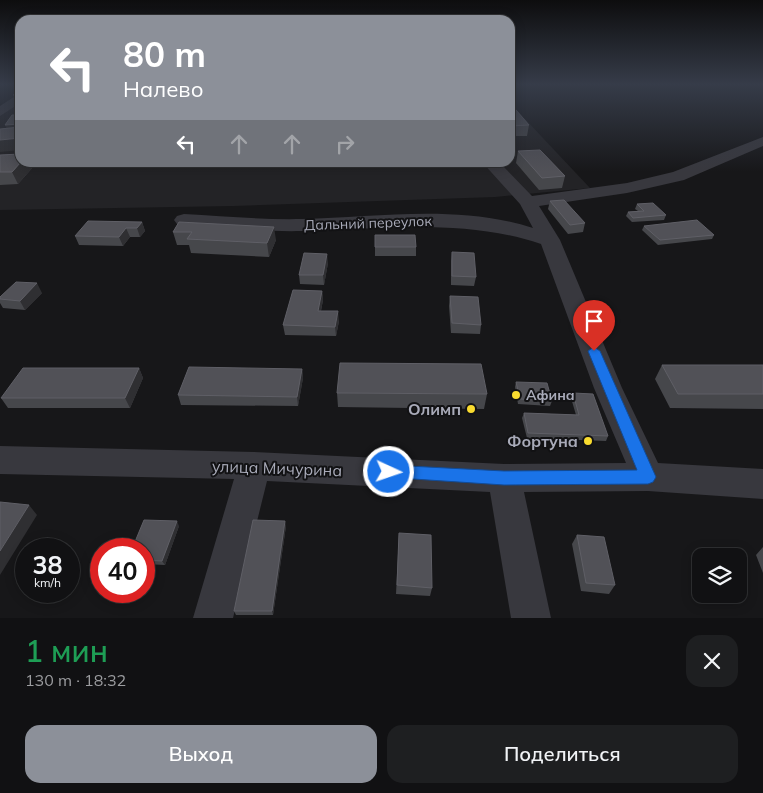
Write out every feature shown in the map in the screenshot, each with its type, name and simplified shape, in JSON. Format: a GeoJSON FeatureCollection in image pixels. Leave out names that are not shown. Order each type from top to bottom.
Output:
{"type":"FeatureCollection","features":[{"type":"Feature","properties":{"kind":"street"},"geometry":{"type":"LineString","coordinates":[[528,202],[627,188],[678,176],[763,141]]}},
{"type":"Feature","properties":{"kind":"street"},"geometry":{"type":"LineString","coordinates":[[495,167],[528,202],[550,240],[608,388],[648,477]]}},
{"type":"Feature","properties":{"kind":"street","name":"Дальний переулок"},"geometry":{"type":"LineString","coordinates":[[184,220],[277,225],[390,220],[442,221],[509,228],[550,240]]}},
{"type":"Feature","properties":{"kind":"street","name":"улица Мичурина"},"geometry":{"type":"LineString","coordinates":[[4,466],[254,466],[504,478],[648,477],[763,484]]}},
{"type":"Feature","properties":{"kind":"street"},"geometry":{"type":"LineString","coordinates":[[213,618],[254,466]]}},
{"type":"Feature","properties":{"kind":"street"},"geometry":{"type":"LineString","coordinates":[[504,478],[531,618]]}},
{"type":"Feature","properties":{"kind":"shaded area"},"geometry":{"type":"Polygon","coordinates":[[[0,114],[15,114],[15,167],[515,167],[515,114],[520,114],[590,188],[495,197],[233,206],[0,210],[0,114]]]}},
{"type":"Feature","properties":{"kind":"building"},"geometry":{"type":"Polygon","coordinates":[[[515,114],[519,114],[529,125],[515,126],[515,114]]]}},
{"type":"Feature","properties":{"kind":"building"},"geometry":{"type":"Polygon","coordinates":[[[12,115],[15,115],[15,124],[5,125],[12,115]]]}},
{"type":"Feature","properties":{"kind":"building"},"geometry":{"type":"Polygon","coordinates":[[[15,128],[15,138],[0,140],[0,129],[15,128]]]}},
{"type":"Feature","properties":{"kind":"building"},"geometry":{"type":"Polygon","coordinates":[[[540,150],[565,176],[542,178],[518,151],[540,150]]]}},
{"type":"Feature","properties":{"kind":"building"},"geometry":{"type":"Polygon","coordinates":[[[15,154],[16,167],[12,172],[0,172],[0,155],[15,154]]]}},
{"type":"Feature","properties":{"kind":"building"},"geometry":{"type":"Polygon","coordinates":[[[564,200],[585,223],[570,225],[550,201],[564,200]]]}},
{"type":"Feature","properties":{"kind":"building"},"geometry":{"type":"Polygon","coordinates":[[[653,203],[666,215],[633,218],[628,212],[644,211],[637,204],[653,203]]]}},
{"type":"Feature","properties":{"kind":"building"},"geometry":{"type":"Polygon","coordinates":[[[697,220],[714,235],[660,240],[644,226],[697,220]]]}},
{"type":"Feature","properties":{"kind":"building"},"geometry":{"type":"Polygon","coordinates":[[[88,221],[142,222],[137,228],[126,228],[119,237],[75,236],[88,221]]]}},
{"type":"Feature","properties":{"kind":"building"},"geometry":{"type":"Polygon","coordinates":[[[179,222],[274,227],[267,243],[187,239],[192,232],[173,232],[179,222]]]}},
{"type":"Feature","properties":{"kind":"building"},"geometry":{"type":"Polygon","coordinates":[[[375,235],[415,235],[416,247],[375,247],[375,235]]]}},
{"type":"Feature","properties":{"kind":"building"},"geometry":{"type":"Polygon","coordinates":[[[452,252],[474,253],[476,277],[452,276],[452,252]]]}},
{"type":"Feature","properties":{"kind":"building"},"geometry":{"type":"Polygon","coordinates":[[[304,253],[327,254],[323,275],[299,275],[304,253]]]}},
{"type":"Feature","properties":{"kind":"building"},"geometry":{"type":"Polygon","coordinates":[[[16,282],[37,283],[20,301],[0,299],[0,297],[16,282]]]}},
{"type":"Feature","properties":{"kind":"building"},"geometry":{"type":"Polygon","coordinates":[[[293,290],[322,291],[318,311],[338,311],[335,327],[283,325],[293,290]]]}},
{"type":"Feature","properties":{"kind":"building"},"geometry":{"type":"Polygon","coordinates":[[[450,296],[478,297],[481,325],[452,323],[450,296]]]}},
{"type":"Feature","properties":{"kind":"building"},"geometry":{"type":"Polygon","coordinates":[[[340,363],[481,364],[487,394],[337,393],[340,363]]]}},
{"type":"Feature","properties":{"kind":"building"},"geometry":{"type":"Polygon","coordinates":[[[662,365],[763,365],[763,394],[678,394],[662,365]]]}},
{"type":"Feature","properties":{"kind":"building"},"geometry":{"type":"Polygon","coordinates":[[[189,367],[302,369],[297,397],[178,395],[189,367]]]}},
{"type":"Feature","properties":{"kind":"building"},"geometry":{"type":"Polygon","coordinates":[[[23,368],[139,368],[125,398],[1,398],[23,368]]]}},
{"type":"Feature","properties":{"kind":"building"},"geometry":{"type":"Polygon","coordinates":[[[516,382],[547,383],[552,401],[520,399],[516,382]]]}},
{"type":"Feature","properties":{"kind":"building"},"geometry":{"type":"Polygon","coordinates":[[[573,393],[593,394],[608,436],[528,433],[524,413],[579,415],[573,393]]]}},
{"type":"Feature","properties":{"kind":"building"},"geometry":{"type":"Polygon","coordinates":[[[0,502],[29,505],[0,551],[0,502]]]}},
{"type":"Feature","properties":{"kind":"building"},"geometry":{"type":"Polygon","coordinates":[[[144,520],[177,521],[162,561],[155,561],[155,538],[137,538],[144,520]]]}},
{"type":"Feature","properties":{"kind":"building"},"geometry":{"type":"Polygon","coordinates":[[[253,520],[285,521],[272,611],[234,611],[253,520]]]}},
{"type":"Feature","properties":{"kind":"building"},"geometry":{"type":"Polygon","coordinates":[[[399,533],[431,535],[432,588],[397,585],[399,533]]]}},
{"type":"Feature","properties":{"kind":"building"},"geometry":{"type":"Polygon","coordinates":[[[577,535],[604,537],[615,585],[586,583],[577,535]]]}},
{"type":"Feature","properties":{"kind":"place","name":"Афина"},"geometry":{"type":"Point","coordinates":[516,395]}},
{"type":"Feature","properties":{"kind":"place","name":"Олимп"},"geometry":{"type":"Point","coordinates":[471,409]}},
{"type":"Feature","properties":{"kind":"place","name":"Фортуна"},"geometry":{"type":"Point","coordinates":[588,441]}},
{"type":"Feature","properties":{"kind":"route"},"geometry":{"type":"LineString","coordinates":[[389,472],[504,478],[648,477],[608,388],[594,351]]}}]}
